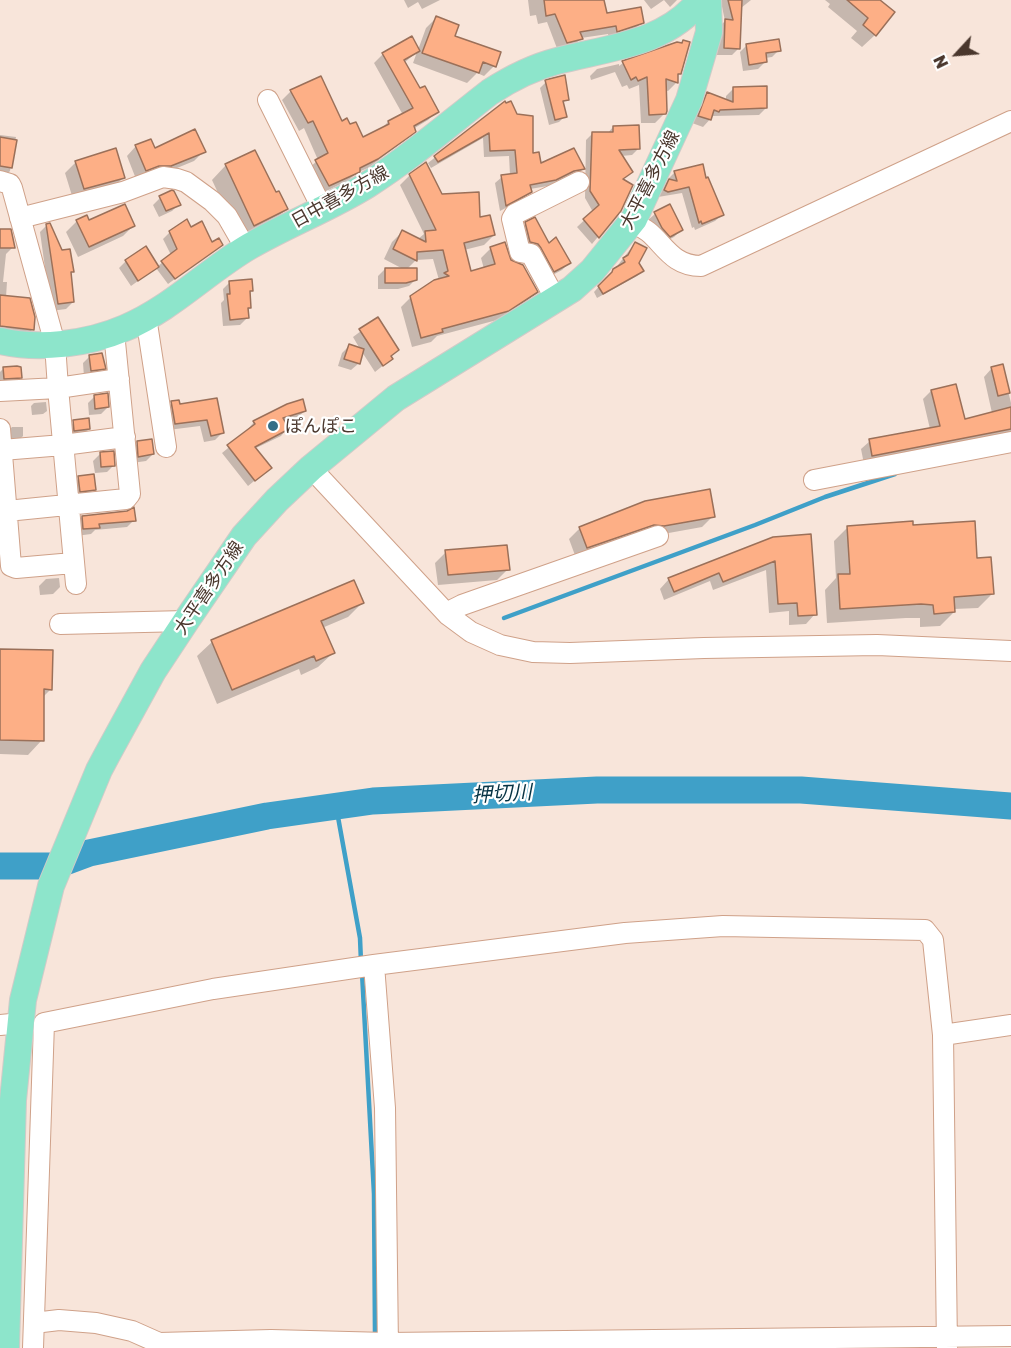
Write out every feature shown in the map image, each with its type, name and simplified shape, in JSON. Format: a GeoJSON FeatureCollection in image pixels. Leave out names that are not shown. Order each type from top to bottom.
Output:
{"type":"FeatureCollection","features":[{"type":"Feature","properties":{"kind":"main road","name":"日中喜多方線"},"geometry":{"type":"LineString","coordinates":[[2,346],[72,342],[114,332],[146,318],[213,269],[393,168],[490,92],[505,83],[555,61],[650,37],[684,16],[700,0]]}},
{"type":"Feature","properties":{"kind":"main road","name":"大平喜多方線"},"geometry":{"type":"LineString","coordinates":[[6,1348],[15,1016],[51,886],[99,770],[153,671],[244,536],[310,468],[396,398],[556,300],[592,271],[632,224],[689,99],[709,32],[708,0]]}},
{"type":"Feature","properties":{"kind":"street"},"geometry":{"type":"LineString","coordinates":[[268,100],[322,208]]}},
{"type":"Feature","properties":{"kind":"street"},"geometry":{"type":"LineString","coordinates":[[632,224],[641,226],[650,232],[676,260],[701,266],[1011,121]]}},
{"type":"Feature","properties":{"kind":"street"},"geometry":{"type":"LineString","coordinates":[[20,218],[123,192],[163,177],[186,182],[212,201],[227,216],[246,249]]}},
{"type":"Feature","properties":{"kind":"street"},"geometry":{"type":"LineString","coordinates":[[0,181],[10,184],[55,344],[76,584]]}},
{"type":"Feature","properties":{"kind":"street"},"geometry":{"type":"LineString","coordinates":[[556,300],[531,254],[520,252],[512,219],[515,214],[579,182]]}},
{"type":"Feature","properties":{"kind":"street"},"geometry":{"type":"LineString","coordinates":[[146,318],[166,447]]}},
{"type":"Feature","properties":{"kind":"street"},"geometry":{"type":"LineString","coordinates":[[7,511],[126,498],[130,494],[114,332]]}},
{"type":"Feature","properties":{"kind":"street"},"geometry":{"type":"LineString","coordinates":[[0,391],[58,388],[119,379]]}},
{"type":"Feature","properties":{"kind":"street"},"geometry":{"type":"LineString","coordinates":[[0,429],[11,566],[16,568],[73,563]]}},
{"type":"Feature","properties":{"kind":"street"},"geometry":{"type":"LineString","coordinates":[[2,450],[124,437]]}},
{"type":"Feature","properties":{"kind":"street"},"geometry":{"type":"LineString","coordinates":[[814,480],[1011,442]]}},
{"type":"Feature","properties":{"kind":"street"},"geometry":{"type":"LineString","coordinates":[[310,468],[448,615],[471,632],[500,645],[533,652],[570,653],[877,645],[1011,651]]}},
{"type":"Feature","properties":{"kind":"street"},"geometry":{"type":"LineString","coordinates":[[448,615],[462,605],[658,536]]}},
{"type":"Feature","properties":{"kind":"street"},"geometry":{"type":"LineString","coordinates":[[60,624],[186,621]]}},
{"type":"Feature","properties":{"kind":"street"},"geometry":{"type":"LineString","coordinates":[[33,1348],[44,1023],[213,989],[374,965],[625,933],[723,926],[925,930],[933,940],[943,1035],[946,1342]]}},
{"type":"Feature","properties":{"kind":"street"},"geometry":{"type":"LineString","coordinates":[[374,965],[385,1108],[388,1346]]}},
{"type":"Feature","properties":{"kind":"street"},"geometry":{"type":"LineString","coordinates":[[943,1035],[1011,1025]]}},
{"type":"Feature","properties":{"kind":"street"},"geometry":{"type":"LineString","coordinates":[[34,1323],[69,1320],[96,1323],[132,1331],[159,1343],[388,1346],[946,1342],[1011,1336]]}},
{"type":"Feature","properties":{"kind":"building"},"geometry":{"type":"Polygon","coordinates":[[[544,0],[604,0],[607,13],[641,7],[644,23],[617,32],[616,26],[580,32],[583,39],[567,43],[555,14],[546,16],[544,0]]]}},
{"type":"Feature","properties":{"kind":"building"},"geometry":{"type":"Polygon","coordinates":[[[728,0],[742,0],[740,49],[724,48],[725,19],[733,20],[728,0]]]}},
{"type":"Feature","properties":{"kind":"building"},"geometry":{"type":"Polygon","coordinates":[[[847,0],[880,0],[895,12],[876,36],[863,25],[868,18],[847,0]]]}},
{"type":"Feature","properties":{"kind":"building"},"geometry":{"type":"Polygon","coordinates":[[[436,16],[459,25],[455,36],[501,52],[496,67],[483,62],[479,73],[422,53],[436,16]]]}},
{"type":"Feature","properties":{"kind":"building"},"geometry":{"type":"Polygon","coordinates":[[[412,36],[420,51],[404,60],[420,88],[425,86],[439,112],[414,126],[416,132],[378,159],[360,168],[360,172],[329,186],[315,160],[328,153],[313,121],[308,123],[290,90],[321,76],[342,121],[347,118],[350,124],[356,122],[363,137],[413,108],[382,53],[412,36]]]}},
{"type":"Feature","properties":{"kind":"building"},"geometry":{"type":"Polygon","coordinates":[[[779,39],[781,51],[766,53],[767,62],[749,65],[746,44],[779,39]]]}},
{"type":"Feature","properties":{"kind":"building"},"geometry":{"type":"Polygon","coordinates":[[[683,40],[690,42],[681,74],[678,74],[678,83],[666,79],[666,114],[649,115],[647,77],[638,81],[636,77],[631,80],[622,61],[677,42],[682,43],[683,40]]]}},
{"type":"Feature","properties":{"kind":"building"},"geometry":{"type":"Polygon","coordinates":[[[565,75],[569,100],[563,101],[567,117],[555,120],[545,80],[565,75]]]}},
{"type":"Feature","properties":{"kind":"building"},"geometry":{"type":"Polygon","coordinates":[[[767,86],[767,108],[720,110],[719,112],[714,110],[711,120],[698,116],[707,92],[733,102],[733,87],[767,86]]]}},
{"type":"Feature","properties":{"kind":"building"},"geometry":{"type":"Polygon","coordinates":[[[505,101],[506,103],[511,101],[517,114],[533,116],[533,153],[539,152],[541,163],[574,148],[585,169],[574,171],[556,180],[530,185],[532,192],[506,206],[501,175],[517,173],[515,150],[490,151],[489,133],[438,162],[434,156],[505,101]]]}},
{"type":"Feature","properties":{"kind":"building"},"geometry":{"type":"Polygon","coordinates":[[[639,125],[640,149],[619,150],[633,172],[623,179],[633,185],[621,211],[599,238],[583,219],[599,205],[590,191],[592,132],[613,132],[613,126],[639,125]]]}},
{"type":"Feature","properties":{"kind":"building"},"geometry":{"type":"Polygon","coordinates":[[[195,129],[206,152],[171,166],[159,166],[146,171],[135,145],[151,139],[155,148],[195,129]]]}},
{"type":"Feature","properties":{"kind":"building"},"geometry":{"type":"Polygon","coordinates":[[[0,137],[17,140],[12,168],[0,166],[0,137]]]}},
{"type":"Feature","properties":{"kind":"building"},"geometry":{"type":"Polygon","coordinates":[[[116,148],[125,178],[84,189],[75,161],[116,148]]]}},
{"type":"Feature","properties":{"kind":"building"},"geometry":{"type":"Polygon","coordinates":[[[255,150],[276,192],[279,191],[288,209],[254,226],[225,164],[255,150]]]}},
{"type":"Feature","properties":{"kind":"building"},"geometry":{"type":"Polygon","coordinates":[[[426,162],[442,194],[479,192],[480,217],[490,215],[495,235],[464,243],[471,271],[495,264],[490,247],[505,242],[511,260],[523,265],[538,292],[509,311],[442,329],[443,332],[421,338],[410,296],[434,280],[449,276],[444,273],[448,271],[443,250],[417,252],[417,261],[393,249],[402,230],[426,242],[425,231],[436,230],[409,174],[426,162]]]}},
{"type":"Feature","properties":{"kind":"building"},"geometry":{"type":"Polygon","coordinates":[[[703,164],[706,178],[708,177],[724,215],[702,224],[701,221],[699,223],[689,187],[668,192],[664,190],[669,179],[677,181],[674,171],[703,164]]]}},
{"type":"Feature","properties":{"kind":"building"},"geometry":{"type":"Polygon","coordinates":[[[172,190],[181,205],[166,211],[159,196],[172,190]]]}},
{"type":"Feature","properties":{"kind":"building"},"geometry":{"type":"Polygon","coordinates":[[[125,204],[135,226],[89,247],[76,220],[87,215],[89,220],[125,204]]]}},
{"type":"Feature","properties":{"kind":"building"},"geometry":{"type":"Polygon","coordinates":[[[670,204],[683,230],[670,237],[662,228],[654,212],[670,204]]]}},
{"type":"Feature","properties":{"kind":"building"},"geometry":{"type":"Polygon","coordinates":[[[535,217],[549,243],[556,237],[571,263],[554,272],[538,244],[530,242],[525,222],[535,217]]]}},
{"type":"Feature","properties":{"kind":"building"},"geometry":{"type":"Polygon","coordinates":[[[187,219],[191,227],[202,221],[212,242],[219,238],[223,245],[175,279],[161,261],[177,249],[169,231],[187,219]]]}},
{"type":"Feature","properties":{"kind":"building"},"geometry":{"type":"Polygon","coordinates":[[[50,223],[62,250],[70,249],[74,272],[71,272],[74,302],[58,304],[46,224],[50,223]]]}},
{"type":"Feature","properties":{"kind":"building"},"geometry":{"type":"Polygon","coordinates":[[[0,229],[11,229],[15,248],[0,248],[0,229]]]}},
{"type":"Feature","properties":{"kind":"building"},"geometry":{"type":"Polygon","coordinates":[[[635,242],[647,248],[639,263],[644,271],[603,294],[598,286],[613,269],[625,262],[623,258],[628,255],[635,242]]]}},
{"type":"Feature","properties":{"kind":"building"},"geometry":{"type":"Polygon","coordinates":[[[146,246],[159,267],[138,281],[125,260],[146,246]]]}},
{"type":"Feature","properties":{"kind":"building"},"geometry":{"type":"Polygon","coordinates":[[[385,268],[417,268],[417,280],[406,283],[385,283],[385,268]]]}},
{"type":"Feature","properties":{"kind":"building"},"geometry":{"type":"Polygon","coordinates":[[[252,279],[253,291],[250,291],[249,318],[230,320],[227,294],[230,294],[229,281],[252,279]]]}},
{"type":"Feature","properties":{"kind":"building"},"geometry":{"type":"Polygon","coordinates":[[[0,295],[30,298],[35,317],[34,330],[0,326],[0,295]]]}},
{"type":"Feature","properties":{"kind":"building"},"geometry":{"type":"Polygon","coordinates":[[[378,317],[399,350],[391,356],[393,359],[383,366],[359,329],[378,317]]]}},
{"type":"Feature","properties":{"kind":"building"},"geometry":{"type":"Polygon","coordinates":[[[349,344],[364,349],[360,364],[344,359],[349,344]]]}},
{"type":"Feature","properties":{"kind":"building"},"geometry":{"type":"Polygon","coordinates":[[[102,353],[106,369],[91,371],[89,355],[102,353]]]}},
{"type":"Feature","properties":{"kind":"building"},"geometry":{"type":"Polygon","coordinates":[[[1003,364],[1010,393],[998,396],[991,367],[1003,364]]]}},
{"type":"Feature","properties":{"kind":"building"},"geometry":{"type":"Polygon","coordinates":[[[3,367],[21,367],[22,378],[4,379],[3,367]]]}},
{"type":"Feature","properties":{"kind":"building"},"geometry":{"type":"Polygon","coordinates":[[[956,384],[965,419],[1011,407],[1011,429],[872,456],[869,439],[940,426],[931,390],[956,384]]]}},
{"type":"Feature","properties":{"kind":"building"},"geometry":{"type":"Polygon","coordinates":[[[108,393],[109,407],[95,409],[94,395],[108,393]]]}},
{"type":"Feature","properties":{"kind":"building"},"geometry":{"type":"Polygon","coordinates":[[[217,398],[224,433],[211,436],[207,420],[175,424],[171,401],[179,400],[180,404],[217,398]]]}},
{"type":"Feature","properties":{"kind":"building"},"geometry":{"type":"Polygon","coordinates":[[[303,399],[306,411],[283,418],[289,429],[255,447],[272,468],[255,481],[227,445],[255,424],[253,421],[287,404],[303,399]]]}},
{"type":"Feature","properties":{"kind":"building"},"geometry":{"type":"Polygon","coordinates":[[[89,418],[90,429],[74,431],[73,420],[89,418]]]}},
{"type":"Feature","properties":{"kind":"building"},"geometry":{"type":"Polygon","coordinates":[[[152,439],[154,454],[138,457],[137,441],[152,439]]]}},
{"type":"Feature","properties":{"kind":"building"},"geometry":{"type":"Polygon","coordinates":[[[114,451],[115,466],[101,467],[100,452],[114,451]]]}},
{"type":"Feature","properties":{"kind":"building"},"geometry":{"type":"Polygon","coordinates":[[[94,474],[96,490],[80,492],[78,476],[94,474]]]}},
{"type":"Feature","properties":{"kind":"building"},"geometry":{"type":"Polygon","coordinates":[[[710,489],[715,517],[664,526],[654,525],[587,548],[579,527],[645,501],[710,489]]]}},
{"type":"Feature","properties":{"kind":"building"},"geometry":{"type":"Polygon","coordinates":[[[134,507],[136,521],[99,524],[100,528],[83,529],[82,516],[127,511],[134,507]]]}},
{"type":"Feature","properties":{"kind":"building"},"geometry":{"type":"Polygon","coordinates":[[[913,521],[913,525],[975,521],[977,558],[991,557],[994,594],[954,597],[955,612],[934,614],[933,605],[921,604],[840,609],[838,574],[850,574],[847,526],[913,521]]]}},
{"type":"Feature","properties":{"kind":"building"},"geometry":{"type":"Polygon","coordinates":[[[811,534],[817,615],[798,616],[797,603],[778,604],[775,561],[723,582],[719,573],[674,592],[668,578],[773,537],[811,534]]]}},
{"type":"Feature","properties":{"kind":"building"},"geometry":{"type":"Polygon","coordinates":[[[507,545],[510,570],[448,575],[445,550],[507,545]]]}},
{"type":"Feature","properties":{"kind":"building"},"geometry":{"type":"Polygon","coordinates":[[[354,580],[364,603],[321,621],[335,653],[316,661],[314,656],[232,690],[211,640],[354,580]]]}},
{"type":"Feature","properties":{"kind":"building"},"geometry":{"type":"Polygon","coordinates":[[[0,649],[53,650],[52,690],[44,689],[44,741],[0,740],[0,649]]]}},
{"type":"Feature","properties":{"kind":"waterway"},"geometry":{"type":"LineString","coordinates":[[504,618],[825,497],[895,474]]}},
{"type":"Feature","properties":{"kind":"waterway","name":"押切川"},"geometry":{"type":"LineString","coordinates":[[0,866],[54,866],[89,853],[267,816],[373,801],[597,790],[801,790],[1011,806]]}},
{"type":"Feature","properties":{"kind":"waterway"},"geometry":{"type":"LineString","coordinates":[[336,806],[360,938],[361,962]]}},
{"type":"Feature","properties":{"kind":"waterway"},"geometry":{"type":"LineString","coordinates":[[362,973],[374,1194],[375,1336]]}},
{"type":"Feature","properties":{"kind":"place","name":"ぽんぽこ"},"geometry":{"type":"Point","coordinates":[273,426]}}]}
